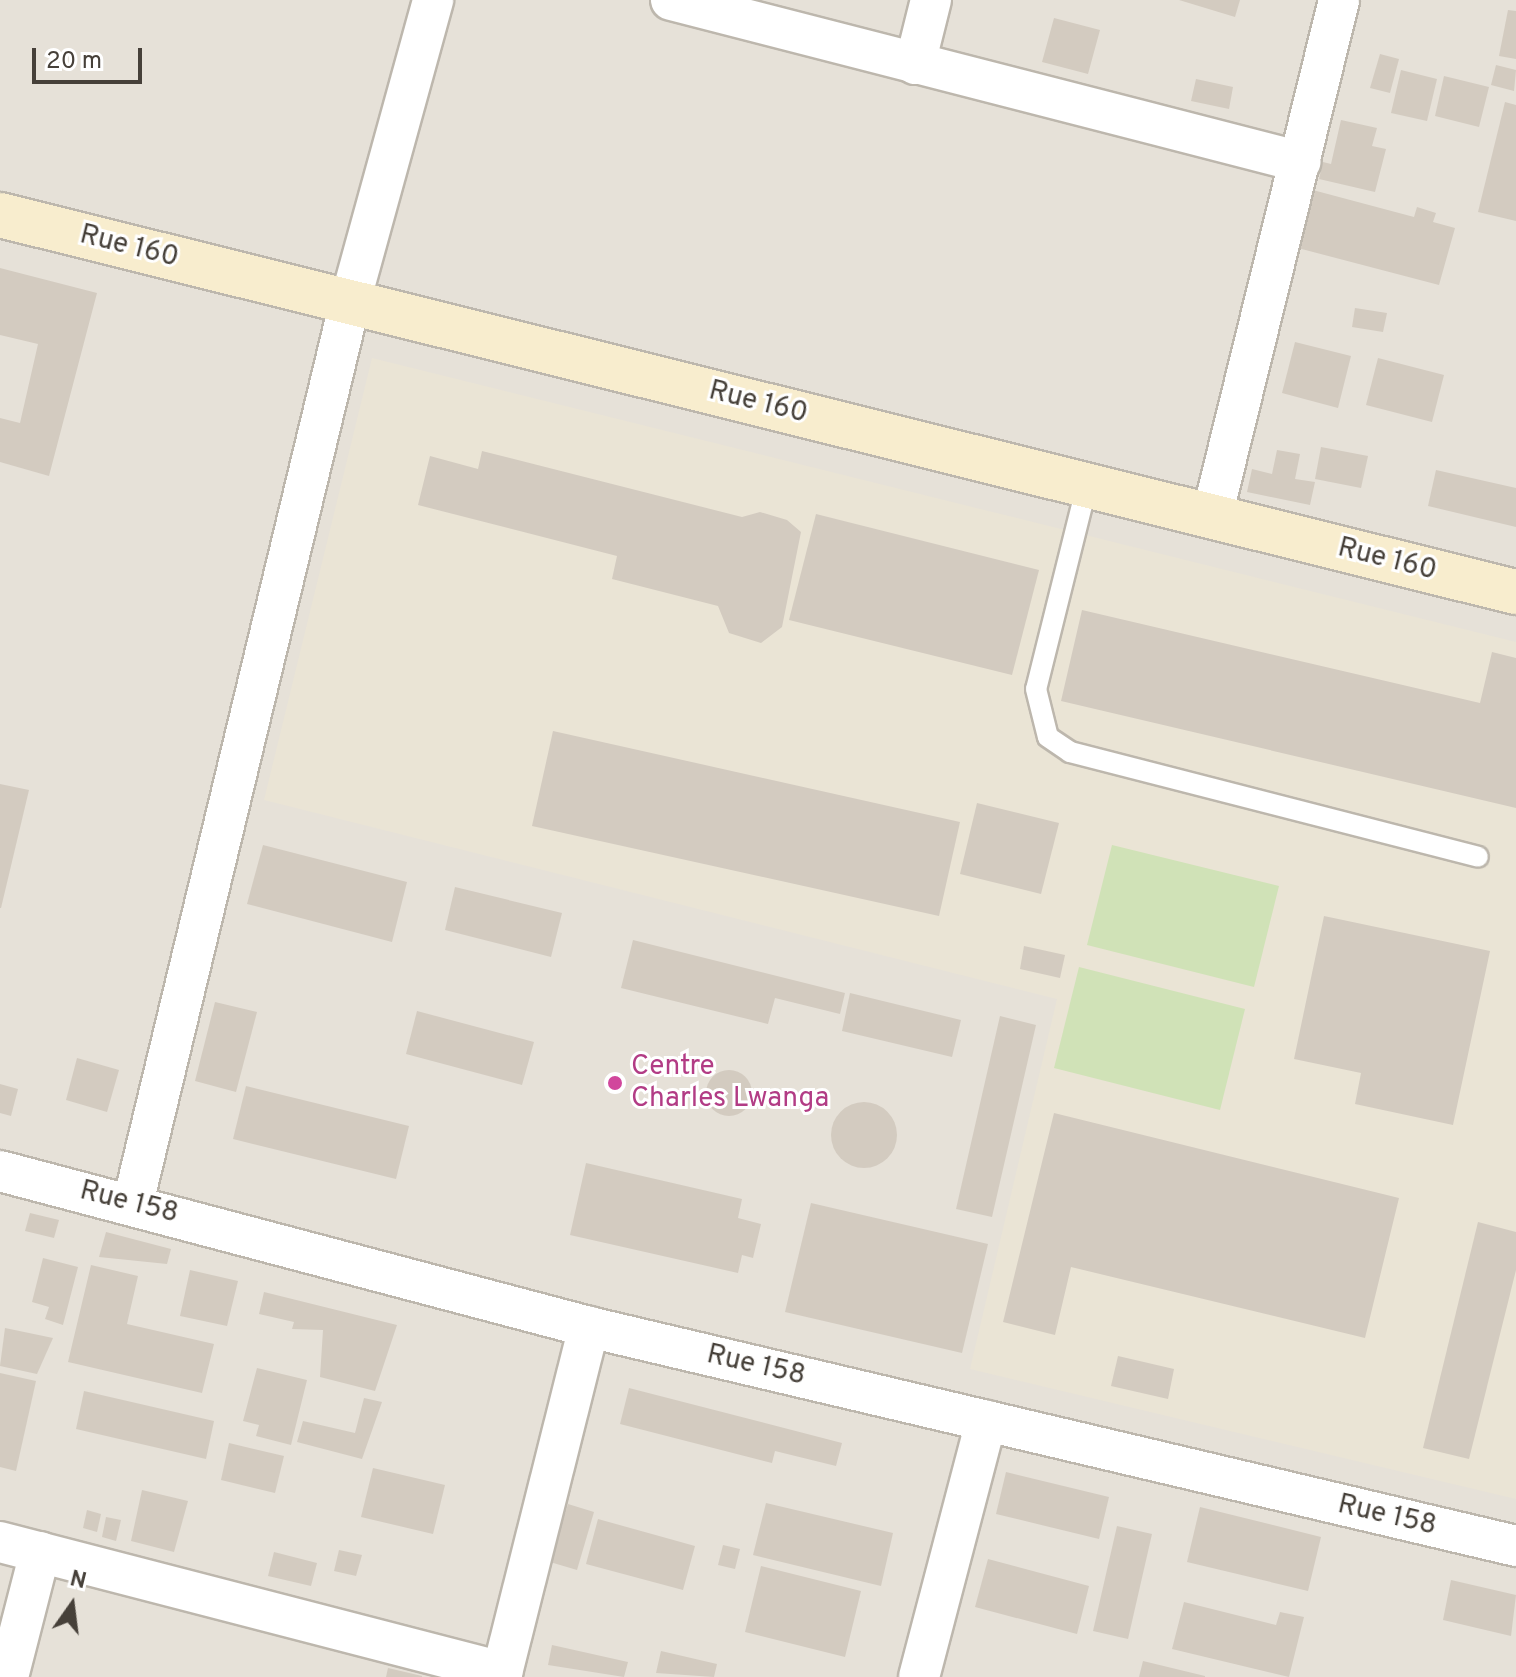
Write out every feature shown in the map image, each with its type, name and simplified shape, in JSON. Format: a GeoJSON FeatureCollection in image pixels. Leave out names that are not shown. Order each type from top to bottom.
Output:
{"type":"FeatureCollection","features":[{"type":"Feature","properties":{"kind":"street"},"geometry":{"type":"LineString","coordinates":[[133,1203],[350,302],[433,0]]}},
{"type":"Feature","properties":{"kind":"street"},"geometry":{"type":"LineString","coordinates":[[671,0],[1301,162]]}},
{"type":"Feature","properties":{"kind":"street"},"geometry":{"type":"LineString","coordinates":[[915,64],[931,0]]}},
{"type":"Feature","properties":{"kind":"street"},"geometry":{"type":"LineString","coordinates":[[1212,516],[1339,0]]}},
{"type":"Feature","properties":{"kind":"street","name":"Rue 160"},"geometry":{"type":"LineString","coordinates":[[0,215],[1516,592]]}},
{"type":"Feature","properties":{"kind":"street","name":"Rue 158"},"geometry":{"type":"LineString","coordinates":[[0,1171],[133,1203],[589,1327],[1516,1546]]}},
{"type":"Feature","properties":{"kind":"street"},"geometry":{"type":"LineString","coordinates":[[0,1542],[501,1675],[589,1327]]}},
{"type":"Feature","properties":{"kind":"street"},"geometry":{"type":"LineString","coordinates":[[919,1677],[986,1421]]}},
{"type":"Feature","properties":{"kind":"street"},"geometry":{"type":"LineString","coordinates":[[8,1677],[40,1552]]}},
{"type":"Feature","properties":{"kind":"lane"},"geometry":{"type":"LineString","coordinates":[[1087,485],[1036,689],[1048,737],[1070,752],[1478,857]]}},
{"type":"Feature","properties":{"kind":"shaded area"},"geometry":{"type":"Polygon","coordinates":[[[0,0],[1516,0],[1516,1677],[0,1677],[0,0]]]}},
{"type":"Feature","properties":{"kind":"shaded area"},"geometry":{"type":"Polygon","coordinates":[[[372,358],[1516,642],[1516,1499],[970,1369],[1057,999],[264,800],[372,358]]]}},
{"type":"Feature","properties":{"kind":"green space"},"geometry":{"type":"Polygon","coordinates":[[[1112,845],[1279,886],[1254,987],[1087,945],[1112,845]]]}},
{"type":"Feature","properties":{"kind":"green space"},"geometry":{"type":"Polygon","coordinates":[[[1079,967],[1245,1009],[1220,1110],[1054,1068],[1079,967]]]}},
{"type":"Feature","properties":{"kind":"building"},"geometry":{"type":"Polygon","coordinates":[[[1179,0],[1240,0],[1235,17],[1179,0]]]}},
{"type":"Feature","properties":{"kind":"building"},"geometry":{"type":"Polygon","coordinates":[[[1508,10],[1516,11],[1516,59],[1499,56],[1508,10]]]}},
{"type":"Feature","properties":{"kind":"building"},"geometry":{"type":"Polygon","coordinates":[[[1054,18],[1100,30],[1088,74],[1042,62],[1054,18]]]}},
{"type":"Feature","properties":{"kind":"building"},"geometry":{"type":"Polygon","coordinates":[[[1380,54],[1399,59],[1390,93],[1370,88],[1380,54]]]}},
{"type":"Feature","properties":{"kind":"building"},"geometry":{"type":"Polygon","coordinates":[[[1496,65],[1516,70],[1514,91],[1491,85],[1496,65]]]}},
{"type":"Feature","properties":{"kind":"building"},"geometry":{"type":"Polygon","coordinates":[[[1401,70],[1437,79],[1427,121],[1391,113],[1401,70]]]}},
{"type":"Feature","properties":{"kind":"building"},"geometry":{"type":"Polygon","coordinates":[[[1444,76],[1489,87],[1479,127],[1435,116],[1444,76]]]}},
{"type":"Feature","properties":{"kind":"building"},"geometry":{"type":"Polygon","coordinates":[[[1196,79],[1233,87],[1229,109],[1191,101],[1196,79]]]}},
{"type":"Feature","properties":{"kind":"building"},"geometry":{"type":"Polygon","coordinates":[[[1505,102],[1516,105],[1516,221],[1478,212],[1505,102]]]}},
{"type":"Feature","properties":{"kind":"building"},"geometry":{"type":"Polygon","coordinates":[[[1341,120],[1377,128],[1372,146],[1386,149],[1375,192],[1319,179],[1323,162],[1331,164],[1341,120]]]}},
{"type":"Feature","properties":{"kind":"building"},"geometry":{"type":"Polygon","coordinates":[[[1309,189],[1414,217],[1417,207],[1436,213],[1433,222],[1455,228],[1439,285],[1294,247],[1309,189]]]}},
{"type":"Feature","properties":{"kind":"building"},"geometry":{"type":"Polygon","coordinates":[[[0,268],[97,293],[49,476],[0,462],[0,418],[20,423],[38,344],[0,335],[0,268]]]}},
{"type":"Feature","properties":{"kind":"building"},"geometry":{"type":"Polygon","coordinates":[[[1355,308],[1387,313],[1383,332],[1352,327],[1355,308]]]}},
{"type":"Feature","properties":{"kind":"building"},"geometry":{"type":"Polygon","coordinates":[[[1295,342],[1351,356],[1338,408],[1282,393],[1295,342]]]}},
{"type":"Feature","properties":{"kind":"building"},"geometry":{"type":"Polygon","coordinates":[[[1378,358],[1444,375],[1432,422],[1366,405],[1378,358]]]}},
{"type":"Feature","properties":{"kind":"building"},"geometry":{"type":"Polygon","coordinates":[[[1321,447],[1368,456],[1361,488],[1315,479],[1321,447]]]}},
{"type":"Feature","properties":{"kind":"building"},"geometry":{"type":"Polygon","coordinates":[[[1277,450],[1300,454],[1295,479],[1315,482],[1310,505],[1247,492],[1252,469],[1272,474],[1277,450]]]}},
{"type":"Feature","properties":{"kind":"building"},"geometry":{"type":"Polygon","coordinates":[[[482,451],[742,517],[760,512],[787,520],[801,532],[782,627],[761,643],[729,633],[718,606],[612,579],[617,556],[418,505],[430,456],[478,469],[482,451]]]}},
{"type":"Feature","properties":{"kind":"building"},"geometry":{"type":"Polygon","coordinates":[[[1436,470],[1516,488],[1516,527],[1428,506],[1436,470]]]}},
{"type":"Feature","properties":{"kind":"building"},"geometry":{"type":"Polygon","coordinates":[[[816,514],[1039,570],[1012,675],[789,620],[816,514]]]}},
{"type":"Feature","properties":{"kind":"building"},"geometry":{"type":"Polygon","coordinates":[[[1082,610],[1480,703],[1492,652],[1516,658],[1516,808],[1061,701],[1082,610]]]}},
{"type":"Feature","properties":{"kind":"building"},"geometry":{"type":"Polygon","coordinates":[[[553,731],[960,822],[939,916],[532,826],[553,731]]]}},
{"type":"Feature","properties":{"kind":"building"},"geometry":{"type":"Polygon","coordinates":[[[0,784],[29,790],[1,908],[0,908],[0,784]]]}},
{"type":"Feature","properties":{"kind":"building"},"geometry":{"type":"Polygon","coordinates":[[[977,803],[1059,823],[1041,894],[960,874],[977,803]]]}},
{"type":"Feature","properties":{"kind":"building"},"geometry":{"type":"Polygon","coordinates":[[[263,845],[407,882],[392,942],[247,904],[263,845]]]}},
{"type":"Feature","properties":{"kind":"building"},"geometry":{"type":"Polygon","coordinates":[[[455,887],[562,913],[551,957],[445,930],[455,887]]]}},
{"type":"Feature","properties":{"kind":"building"},"geometry":{"type":"Polygon","coordinates":[[[1324,916],[1490,951],[1453,1125],[1355,1104],[1361,1073],[1294,1059],[1324,916]]]}},
{"type":"Feature","properties":{"kind":"building"},"geometry":{"type":"Polygon","coordinates":[[[633,940],[845,993],[840,1014],[775,998],[768,1024],[621,988],[633,940]]]}},
{"type":"Feature","properties":{"kind":"building"},"geometry":{"type":"Polygon","coordinates":[[[1024,946],[1065,955],[1060,978],[1020,969],[1024,946]]]}},
{"type":"Feature","properties":{"kind":"building"},"geometry":{"type":"Polygon","coordinates":[[[850,993],[961,1020],[952,1057],[842,1031],[850,993]]]}},
{"type":"Feature","properties":{"kind":"building"},"geometry":{"type":"Polygon","coordinates":[[[215,1002],[257,1012],[236,1092],[195,1081],[215,1002]]]}},
{"type":"Feature","properties":{"kind":"building"},"geometry":{"type":"Polygon","coordinates":[[[417,1011],[534,1042],[522,1085],[406,1054],[417,1011]]]}},
{"type":"Feature","properties":{"kind":"building"},"geometry":{"type":"Polygon","coordinates":[[[1000,1016],[1036,1025],[992,1217],[956,1209],[1000,1016]]]}},
{"type":"Feature","properties":{"kind":"building"},"geometry":{"type":"Polygon","coordinates":[[[77,1058],[119,1070],[107,1112],[66,1100],[77,1058]]]}},
{"type":"Feature","properties":{"kind":"building"},"geometry":{"type":"Polygon","coordinates":[[[729,1070],[745,1077],[752,1093],[745,1109],[729,1116],[713,1109],[706,1093],[713,1077],[729,1070]]]}},
{"type":"Feature","properties":{"kind":"building"},"geometry":{"type":"Polygon","coordinates":[[[0,1084],[18,1089],[11,1116],[0,1113],[0,1084]]]}},
{"type":"Feature","properties":{"kind":"building"},"geometry":{"type":"Polygon","coordinates":[[[246,1086],[409,1126],[396,1179],[233,1139],[246,1086]]]}},
{"type":"Feature","properties":{"kind":"building"},"geometry":{"type":"Polygon","coordinates":[[[857,1102],[871,1102],[883,1107],[892,1116],[897,1135],[895,1148],[888,1159],[871,1168],[857,1168],[845,1163],[836,1154],[831,1142],[831,1128],[836,1116],[845,1107],[857,1102]]]}},
{"type":"Feature","properties":{"kind":"building"},"geometry":{"type":"Polygon","coordinates":[[[1054,1113],[1399,1198],[1365,1338],[1071,1267],[1055,1335],[1003,1322],[1054,1113]]]}},
{"type":"Feature","properties":{"kind":"building"},"geometry":{"type":"Polygon","coordinates":[[[586,1163],[742,1199],[738,1218],[761,1224],[753,1258],[742,1255],[738,1273],[570,1235],[586,1163]]]}},
{"type":"Feature","properties":{"kind":"building"},"geometry":{"type":"Polygon","coordinates":[[[811,1203],[988,1244],[962,1353],[785,1312],[811,1203]]]}},
{"type":"Feature","properties":{"kind":"building"},"geometry":{"type":"Polygon","coordinates":[[[30,1213],[59,1220],[54,1238],[25,1231],[30,1213]]]}},
{"type":"Feature","properties":{"kind":"building"},"geometry":{"type":"Polygon","coordinates":[[[1478,1222],[1516,1232],[1516,1270],[1469,1459],[1423,1448],[1478,1222]]]}},
{"type":"Feature","properties":{"kind":"building"},"geometry":{"type":"Polygon","coordinates":[[[106,1232],[171,1249],[167,1264],[99,1257],[106,1232]]]}},
{"type":"Feature","properties":{"kind":"building"},"geometry":{"type":"Polygon","coordinates":[[[43,1258],[78,1267],[63,1325],[45,1319],[49,1307],[32,1302],[43,1258]]]}},
{"type":"Feature","properties":{"kind":"building"},"geometry":{"type":"Polygon","coordinates":[[[91,1265],[138,1276],[127,1324],[214,1344],[202,1393],[68,1362],[91,1265]]]}},
{"type":"Feature","properties":{"kind":"building"},"geometry":{"type":"Polygon","coordinates":[[[190,1270],[238,1281],[227,1326],[180,1316],[190,1270]]]}},
{"type":"Feature","properties":{"kind":"building"},"geometry":{"type":"Polygon","coordinates":[[[264,1292],[397,1325],[375,1391],[320,1377],[323,1330],[292,1329],[294,1322],[259,1314],[264,1292]]]}},
{"type":"Feature","properties":{"kind":"building"},"geometry":{"type":"Polygon","coordinates":[[[5,1328],[53,1338],[37,1374],[0,1366],[5,1328]]]}},
{"type":"Feature","properties":{"kind":"building"},"geometry":{"type":"Polygon","coordinates":[[[1118,1356],[1174,1369],[1168,1399],[1111,1386],[1118,1356]]]}},
{"type":"Feature","properties":{"kind":"building"},"geometry":{"type":"Polygon","coordinates":[[[257,1368],[307,1380],[291,1445],[256,1436],[259,1425],[243,1421],[257,1368]]]}},
{"type":"Feature","properties":{"kind":"building"},"geometry":{"type":"Polygon","coordinates":[[[0,1373],[36,1381],[16,1471],[0,1467],[0,1373]]]}},
{"type":"Feature","properties":{"kind":"building"},"geometry":{"type":"Polygon","coordinates":[[[629,1388],[842,1443],[836,1466],[775,1451],[772,1463],[620,1424],[629,1388]]]}},
{"type":"Feature","properties":{"kind":"building"},"geometry":{"type":"Polygon","coordinates":[[[84,1391],[214,1421],[206,1459],[76,1429],[84,1391]]]}},
{"type":"Feature","properties":{"kind":"building"},"geometry":{"type":"Polygon","coordinates":[[[364,1398],[382,1402],[362,1459],[297,1442],[303,1421],[355,1433],[364,1398]]]}},
{"type":"Feature","properties":{"kind":"building"},"geometry":{"type":"Polygon","coordinates":[[[229,1443],[284,1456],[275,1493],[221,1480],[229,1443]]]}},
{"type":"Feature","properties":{"kind":"building"},"geometry":{"type":"Polygon","coordinates":[[[373,1468],[445,1485],[433,1534],[361,1517],[373,1468]]]}},
{"type":"Feature","properties":{"kind":"building"},"geometry":{"type":"Polygon","coordinates":[[[1006,1472],[1109,1497],[1099,1539],[996,1514],[1006,1472]]]}},
{"type":"Feature","properties":{"kind":"building"},"geometry":{"type":"Polygon","coordinates":[[[142,1490],[188,1501],[174,1552],[131,1541],[142,1490]]]}},
{"type":"Feature","properties":{"kind":"building"},"geometry":{"type":"Polygon","coordinates":[[[766,1503],[893,1533],[881,1586],[753,1555],[766,1503]]]}},
{"type":"Feature","properties":{"kind":"building"},"geometry":{"type":"Polygon","coordinates":[[[568,1504],[594,1512],[577,1570],[550,1562],[568,1504]]]}},
{"type":"Feature","properties":{"kind":"building"},"geometry":{"type":"Polygon","coordinates":[[[1200,1507],[1321,1537],[1308,1591],[1187,1562],[1200,1507]]]}},
{"type":"Feature","properties":{"kind":"building"},"geometry":{"type":"Polygon","coordinates":[[[87,1510],[101,1514],[97,1532],[83,1528],[87,1510]]]}},
{"type":"Feature","properties":{"kind":"building"},"geometry":{"type":"Polygon","coordinates":[[[106,1517],[121,1520],[116,1541],[102,1537],[106,1517]]]}},
{"type":"Feature","properties":{"kind":"building"},"geometry":{"type":"Polygon","coordinates":[[[598,1519],[695,1546],[683,1590],[586,1564],[598,1519]]]}},
{"type":"Feature","properties":{"kind":"building"},"geometry":{"type":"Polygon","coordinates":[[[1117,1526],[1152,1534],[1128,1639],[1093,1631],[1117,1526]]]}},
{"type":"Feature","properties":{"kind":"building"},"geometry":{"type":"Polygon","coordinates":[[[723,1545],[740,1549],[735,1569],[718,1565],[723,1545]]]}},
{"type":"Feature","properties":{"kind":"building"},"geometry":{"type":"Polygon","coordinates":[[[339,1550],[362,1555],[356,1576],[334,1571],[339,1550]]]}},
{"type":"Feature","properties":{"kind":"building"},"geometry":{"type":"Polygon","coordinates":[[[274,1552],[317,1563],[311,1586],[268,1576],[274,1552]]]}},
{"type":"Feature","properties":{"kind":"building"},"geometry":{"type":"Polygon","coordinates":[[[988,1559],[1089,1586],[1077,1634],[975,1607],[988,1559]]]}},
{"type":"Feature","properties":{"kind":"building"},"geometry":{"type":"Polygon","coordinates":[[[761,1566],[861,1591],[845,1657],[745,1632],[761,1566]]]}},
{"type":"Feature","properties":{"kind":"building"},"geometry":{"type":"Polygon","coordinates":[[[1451,1580],[1516,1595],[1511,1636],[1443,1620],[1451,1580]]]}},
{"type":"Feature","properties":{"kind":"building"},"geometry":{"type":"Polygon","coordinates":[[[1184,1602],[1276,1625],[1280,1612],[1304,1617],[1289,1677],[1172,1649],[1184,1602]]]}},
{"type":"Feature","properties":{"kind":"building"},"geometry":{"type":"Polygon","coordinates":[[[552,1645],[628,1662],[624,1677],[548,1665],[552,1645]]]}},
{"type":"Feature","properties":{"kind":"building"},"geometry":{"type":"Polygon","coordinates":[[[661,1651],[717,1664],[714,1677],[656,1673],[661,1651]]]}},
{"type":"Feature","properties":{"kind":"building"},"geometry":{"type":"Polygon","coordinates":[[[1143,1661],[1205,1676],[1205,1677],[1139,1677],[1143,1661]]]}},
{"type":"Feature","properties":{"kind":"building"},"geometry":{"type":"Polygon","coordinates":[[[388,1668],[422,1676],[422,1677],[386,1677],[388,1668]]]}},
{"type":"Feature","properties":{"kind":"place","name":"Centre Charles Lwanga"},"geometry":{"type":"Point","coordinates":[615,1083]}}]}
